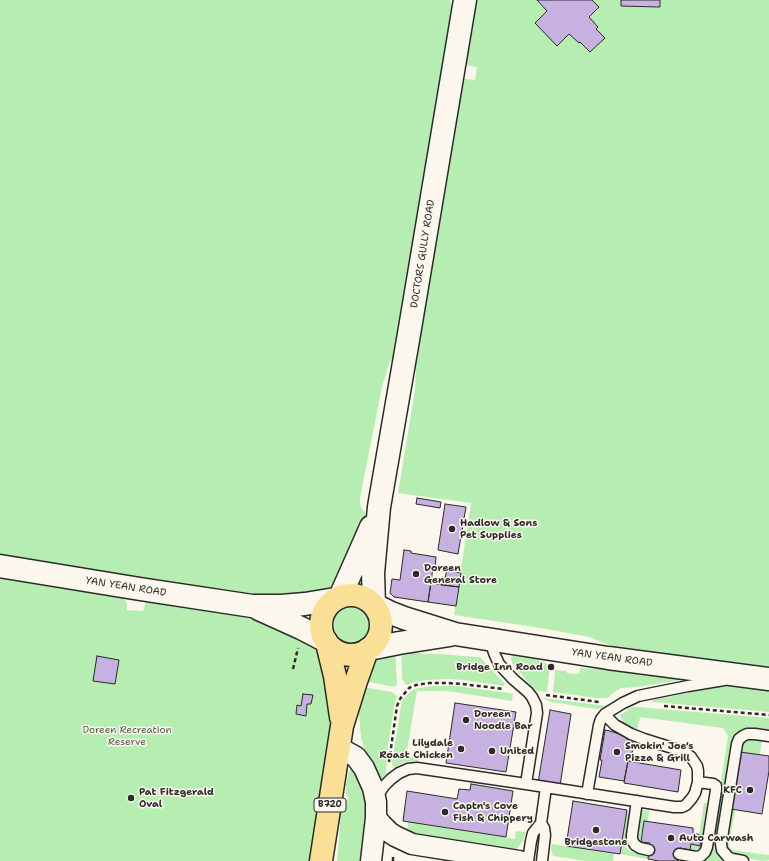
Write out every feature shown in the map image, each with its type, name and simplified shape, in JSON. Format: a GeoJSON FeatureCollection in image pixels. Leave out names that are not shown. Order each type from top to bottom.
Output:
{"type":"FeatureCollection","features":[{"type":"Feature","properties":{"kind":"main road","name":"DOCTORS GULLY ROAD"},"geometry":{"type":"LineString","coordinates":[[375,605],[373,573],[379,507],[465,0]]}},
{"type":"Feature","properties":{"kind":"main road","name":"DOCTORS GULLY ROAD"},"geometry":{"type":"LineString","coordinates":[[337,598],[364,543],[379,507]]}},
{"type":"Feature","properties":{"kind":"main road","name":"YAN YEAN ROAD"},"geometry":{"type":"LineString","coordinates":[[0,566],[140,590],[252,606],[305,604],[337,598]]}},
{"type":"Feature","properties":{"kind":"main road"},"geometry":{"type":"LineString","coordinates":[[356,594],[366,598],[375,605],[382,620],[382,628],[375,644],[368,650],[359,654],[350,655],[334,649],[327,642],[322,632],[321,623],[323,614],[328,605],[337,598],[356,594]]}},
{"type":"Feature","properties":{"kind":"main road","name":"YAN YEAN ROAD"},"geometry":{"type":"LineString","coordinates":[[375,605],[404,618],[455,634],[608,658],[769,679]]}},
{"type":"Feature","properties":{"kind":"main road","name":"YAN YEAN ROAD"},"geometry":{"type":"LineString","coordinates":[[252,606],[327,642]]}},
{"type":"Feature","properties":{"kind":"main road","name":"YAN YEAN ROAD"},"geometry":{"type":"LineString","coordinates":[[368,650],[455,634]]}},
{"type":"Feature","properties":{"kind":"main road","name":"B720"},"geometry":{"type":"LineString","coordinates":[[327,642],[335,676],[342,726]]}},
{"type":"Feature","properties":{"kind":"main road","name":"B720"},"geometry":{"type":"LineString","coordinates":[[321,861],[342,726],[368,650]]}},
{"type":"Feature","properties":{"kind":"street"},"geometry":{"type":"LineString","coordinates":[[339,748],[356,757],[364,768],[376,798],[376,818],[372,861]]}},
{"type":"Feature","properties":{"kind":"street"},"geometry":{"type":"LineString","coordinates":[[376,818],[389,832],[412,844],[519,861]]}},
{"type":"Feature","properties":{"kind":"street"},"geometry":{"type":"LineString","coordinates":[[372,861],[387,851],[412,844]]}},
{"type":"Feature","properties":{"kind":"lane"},"geometry":{"type":"LineString","coordinates":[[490,639],[499,664],[528,692],[536,705],[537,713],[526,784]]}},
{"type":"Feature","properties":{"kind":"lane"},"geometry":{"type":"LineString","coordinates":[[587,794],[599,725],[605,714],[638,696],[688,686],[748,677]]}},
{"type":"Feature","properties":{"kind":"lane"},"geometry":{"type":"LineString","coordinates":[[376,798],[384,786],[399,773],[408,769],[417,768],[674,807],[682,807],[686,805],[695,794],[698,782],[697,766],[691,757],[682,751],[631,734],[615,725],[605,714]]}},
{"type":"Feature","properties":{"kind":"lane"},"geometry":{"type":"LineString","coordinates":[[743,861],[728,857],[722,850],[721,844],[737,744],[739,739],[747,734],[769,736]]}},
{"type":"Feature","properties":{"kind":"lane"},"geometry":{"type":"LineString","coordinates":[[679,854],[696,857],[701,856],[707,847],[716,786],[713,784],[698,782]]}},
{"type":"Feature","properties":{"kind":"lane"},"geometry":{"type":"LineString","coordinates":[[528,861],[533,834],[541,822],[546,787]]}},
{"type":"Feature","properties":{"kind":"lane"},"geometry":{"type":"LineString","coordinates":[[637,801],[632,840],[635,845],[640,848],[649,850]]}},
{"type":"Feature","properties":{"kind":"lane"},"geometry":{"type":"LineString","coordinates":[[541,822],[545,835],[542,861]]}},
{"type":"Feature","properties":{"kind":"path"},"geometry":{"type":"LineString","coordinates":[[293,669],[299,645]]}},
{"type":"Feature","properties":{"kind":"green space"},"geometry":{"type":"Polygon","coordinates":[[[0,0],[450,0],[453,10],[401,340],[389,364],[382,387],[360,498],[361,507],[367,515],[362,531],[334,583],[324,591],[282,596],[227,592],[0,554],[0,0]]]}},
{"type":"Feature","properties":{"kind":"green space"},"geometry":{"type":"Polygon","coordinates":[[[471,0],[769,0],[769,669],[617,648],[589,637],[454,615],[471,503],[398,493],[415,390],[415,361],[461,79],[475,80],[477,67],[464,64],[471,0]]]}},
{"type":"Feature","properties":{"kind":"green space","name":"Doreen Recreation Reserve"},"geometry":{"type":"Polygon","coordinates":[[[0,572],[122,596],[127,603],[127,610],[143,611],[146,602],[149,599],[248,615],[318,646],[332,706],[331,729],[314,861],[0,861],[0,572]]]}},
{"type":"Feature","properties":{"kind":"green space"},"geometry":{"type":"Polygon","coordinates":[[[352,607],[365,612],[370,625],[365,638],[352,643],[339,638],[334,625],[339,612],[352,607]]]}},
{"type":"Feature","properties":{"kind":"green space"},"geometry":{"type":"Polygon","coordinates":[[[401,649],[425,654],[480,657],[505,684],[504,686],[448,679],[426,680],[406,685],[402,678],[401,649]]]}},
{"type":"Feature","properties":{"kind":"green space"},"geometry":{"type":"Polygon","coordinates":[[[395,651],[397,684],[395,687],[364,681],[377,657],[395,651]]]}},
{"type":"Feature","properties":{"kind":"green space"},"geometry":{"type":"Polygon","coordinates":[[[513,656],[535,659],[550,665],[547,692],[534,690],[512,663],[511,658],[513,656]]]}},
{"type":"Feature","properties":{"kind":"green space"},"geometry":{"type":"Polygon","coordinates":[[[614,667],[687,676],[675,681],[621,688],[607,698],[596,698],[553,692],[555,670],[579,674],[580,668],[597,669],[614,667]]]}},
{"type":"Feature","properties":{"kind":"green space"},"geometry":{"type":"Polygon","coordinates":[[[434,686],[457,686],[508,693],[513,694],[512,701],[447,691],[417,691],[406,756],[418,758],[418,761],[405,762],[393,768],[393,755],[402,700],[414,689],[434,686]]]}},
{"type":"Feature","properties":{"kind":"green space"},"geometry":{"type":"Polygon","coordinates":[[[724,686],[769,687],[769,712],[653,702],[652,700],[724,686]]]}},
{"type":"Feature","properties":{"kind":"green space"},"geometry":{"type":"Polygon","coordinates":[[[363,687],[392,692],[397,696],[387,753],[386,774],[379,782],[368,760],[361,738],[359,714],[363,687]]]}},
{"type":"Feature","properties":{"kind":"green space"},"geometry":{"type":"Polygon","coordinates":[[[542,698],[607,706],[596,709],[551,702],[542,698]]]}},
{"type":"Feature","properties":{"kind":"green space"},"geometry":{"type":"Polygon","coordinates":[[[632,707],[769,718],[769,732],[746,729],[738,732],[732,740],[714,849],[717,850],[720,857],[725,861],[704,861],[710,855],[728,736],[723,728],[640,717],[637,730],[632,729],[623,722],[620,715],[632,707]]]}},
{"type":"Feature","properties":{"kind":"green space"},"geometry":{"type":"Polygon","coordinates":[[[748,739],[762,739],[760,755],[740,752],[742,744],[748,739]]]}},
{"type":"Feature","properties":{"kind":"green space"},"geometry":{"type":"Polygon","coordinates":[[[352,765],[368,798],[363,861],[337,861],[341,812],[349,797],[346,795],[346,784],[352,765]]]}},
{"type":"Feature","properties":{"kind":"green space"},"geometry":{"type":"Polygon","coordinates":[[[704,803],[709,803],[703,843],[700,849],[690,850],[691,844],[699,846],[701,835],[699,835],[704,803]]]}},
{"type":"Feature","properties":{"kind":"green space"},"geometry":{"type":"Polygon","coordinates":[[[731,809],[735,810],[729,845],[731,850],[769,855],[769,860],[763,861],[739,857],[731,853],[728,849],[726,844],[731,809]]]}},
{"type":"Feature","properties":{"kind":"green space"},"geometry":{"type":"Polygon","coordinates":[[[642,810],[649,811],[648,821],[644,821],[641,842],[637,839],[637,836],[642,810]]]}},
{"type":"Feature","properties":{"kind":"green space"},"geometry":{"type":"Polygon","coordinates":[[[626,813],[630,814],[626,847],[632,852],[648,855],[648,859],[620,854],[626,813]]]}},
{"type":"Feature","properties":{"kind":"green space"},"geometry":{"type":"Polygon","coordinates":[[[408,822],[515,839],[516,831],[526,832],[523,841],[516,850],[407,833],[408,822]]]}},
{"type":"Feature","properties":{"kind":"green space"},"geometry":{"type":"Polygon","coordinates":[[[552,844],[614,854],[613,861],[586,861],[553,856],[551,850],[552,844]]]}},
{"type":"Feature","properties":{"kind":"building"},"geometry":{"type":"Polygon","coordinates":[[[537,0],[592,0],[599,7],[589,17],[598,27],[596,29],[605,38],[590,52],[569,34],[557,46],[535,23],[547,11],[537,0]]]}},
{"type":"Feature","properties":{"kind":"building"},"geometry":{"type":"Polygon","coordinates":[[[621,0],[660,0],[660,7],[621,6],[621,0]]]}},
{"type":"Feature","properties":{"kind":"building"},"geometry":{"type":"Polygon","coordinates":[[[417,498],[441,502],[440,508],[416,504],[417,498]]]}},
{"type":"Feature","properties":{"kind":"building","name":"Hadlow & Sons Pet Supplies"},"geometry":{"type":"Polygon","coordinates":[[[445,504],[466,507],[458,554],[438,550],[445,504]]]}},
{"type":"Feature","properties":{"kind":"building","name":"Doreen General Store"},"geometry":{"type":"Polygon","coordinates":[[[404,550],[411,551],[411,553],[436,557],[428,602],[394,597],[390,593],[392,579],[400,580],[404,550]]]}},
{"type":"Feature","properties":{"kind":"building"},"geometry":{"type":"Polygon","coordinates":[[[447,570],[461,573],[459,587],[441,585],[442,577],[445,578],[447,570]]]}},
{"type":"Feature","properties":{"kind":"building"},"geometry":{"type":"Polygon","coordinates":[[[431,583],[459,587],[456,606],[428,602],[431,583]]]}},
{"type":"Feature","properties":{"kind":"building"},"geometry":{"type":"Polygon","coordinates":[[[97,656],[119,660],[115,684],[93,681],[97,656]]]}},
{"type":"Feature","properties":{"kind":"building"},"geometry":{"type":"Polygon","coordinates":[[[303,694],[313,695],[311,704],[307,704],[306,716],[296,714],[297,705],[301,706],[303,694]]]}},
{"type":"Feature","properties":{"kind":"building"},"geometry":{"type":"Polygon","coordinates":[[[455,703],[516,712],[506,772],[446,763],[455,703]]]}},
{"type":"Feature","properties":{"kind":"building"},"geometry":{"type":"Polygon","coordinates":[[[550,710],[571,714],[560,786],[538,783],[550,710]]]}},
{"type":"Feature","properties":{"kind":"building","name":"Smokin' Joe's Pizza & Grill"},"geometry":{"type":"Polygon","coordinates":[[[605,730],[622,735],[635,744],[628,761],[624,781],[599,777],[605,730]]]}},
{"type":"Feature","properties":{"kind":"building","name":"KFC"},"geometry":{"type":"Polygon","coordinates":[[[740,752],[769,756],[769,771],[762,814],[731,809],[740,752]]]}},
{"type":"Feature","properties":{"kind":"building"},"geometry":{"type":"Polygon","coordinates":[[[628,761],[681,770],[678,792],[624,783],[628,761]]]}},
{"type":"Feature","properties":{"kind":"building"},"geometry":{"type":"Polygon","coordinates":[[[471,784],[513,791],[506,837],[403,821],[407,791],[457,799],[459,789],[470,790],[471,784]]]}},
{"type":"Feature","properties":{"kind":"building","name":"Bridgestone"},"geometry":{"type":"Polygon","coordinates":[[[573,801],[627,810],[620,854],[566,846],[573,801]]]}},
{"type":"Feature","properties":{"kind":"building","name":"Auto Carwash"},"geometry":{"type":"Polygon","coordinates":[[[644,821],[693,828],[693,833],[701,835],[700,846],[691,844],[690,850],[680,848],[678,861],[659,861],[648,859],[650,843],[641,842],[644,821]]]}},
{"type":"Feature","properties":{"kind":"place","name":"Hadlow & Sons Pet Supplies"},"geometry":{"type":"Point","coordinates":[452,529]}},
{"type":"Feature","properties":{"kind":"place","name":"Doreen General Store"},"geometry":{"type":"Point","coordinates":[416,574]}},
{"type":"Feature","properties":{"kind":"place","name":"Bridge Inn Road"},"geometry":{"type":"Point","coordinates":[551,667]}},
{"type":"Feature","properties":{"kind":"place","name":"Doreen Noodle Bar"},"geometry":{"type":"Point","coordinates":[466,720]}},
{"type":"Feature","properties":{"kind":"place","name":"Lilydale Roast Chicken"},"geometry":{"type":"Point","coordinates":[461,749]}},
{"type":"Feature","properties":{"kind":"place","name":"United"},"geometry":{"type":"Point","coordinates":[492,751]}},
{"type":"Feature","properties":{"kind":"place","name":"Smokin' Joe's Pizza & Grill"},"geometry":{"type":"Point","coordinates":[617,752]}},
{"type":"Feature","properties":{"kind":"place","name":"KFC"},"geometry":{"type":"Point","coordinates":[750,790]}},
{"type":"Feature","properties":{"kind":"place","name":"Pat Fitzgerald Oval"},"geometry":{"type":"Point","coordinates":[131,798]}},
{"type":"Feature","properties":{"kind":"place","name":"Captn's Cove Fish & Chippery"},"geometry":{"type":"Point","coordinates":[445,812]}},
{"type":"Feature","properties":{"kind":"place","name":"Bridgestone"},"geometry":{"type":"Point","coordinates":[596,830]}},
{"type":"Feature","properties":{"kind":"place","name":"Auto Carwash"},"geometry":{"type":"Point","coordinates":[671,838]}}]}
